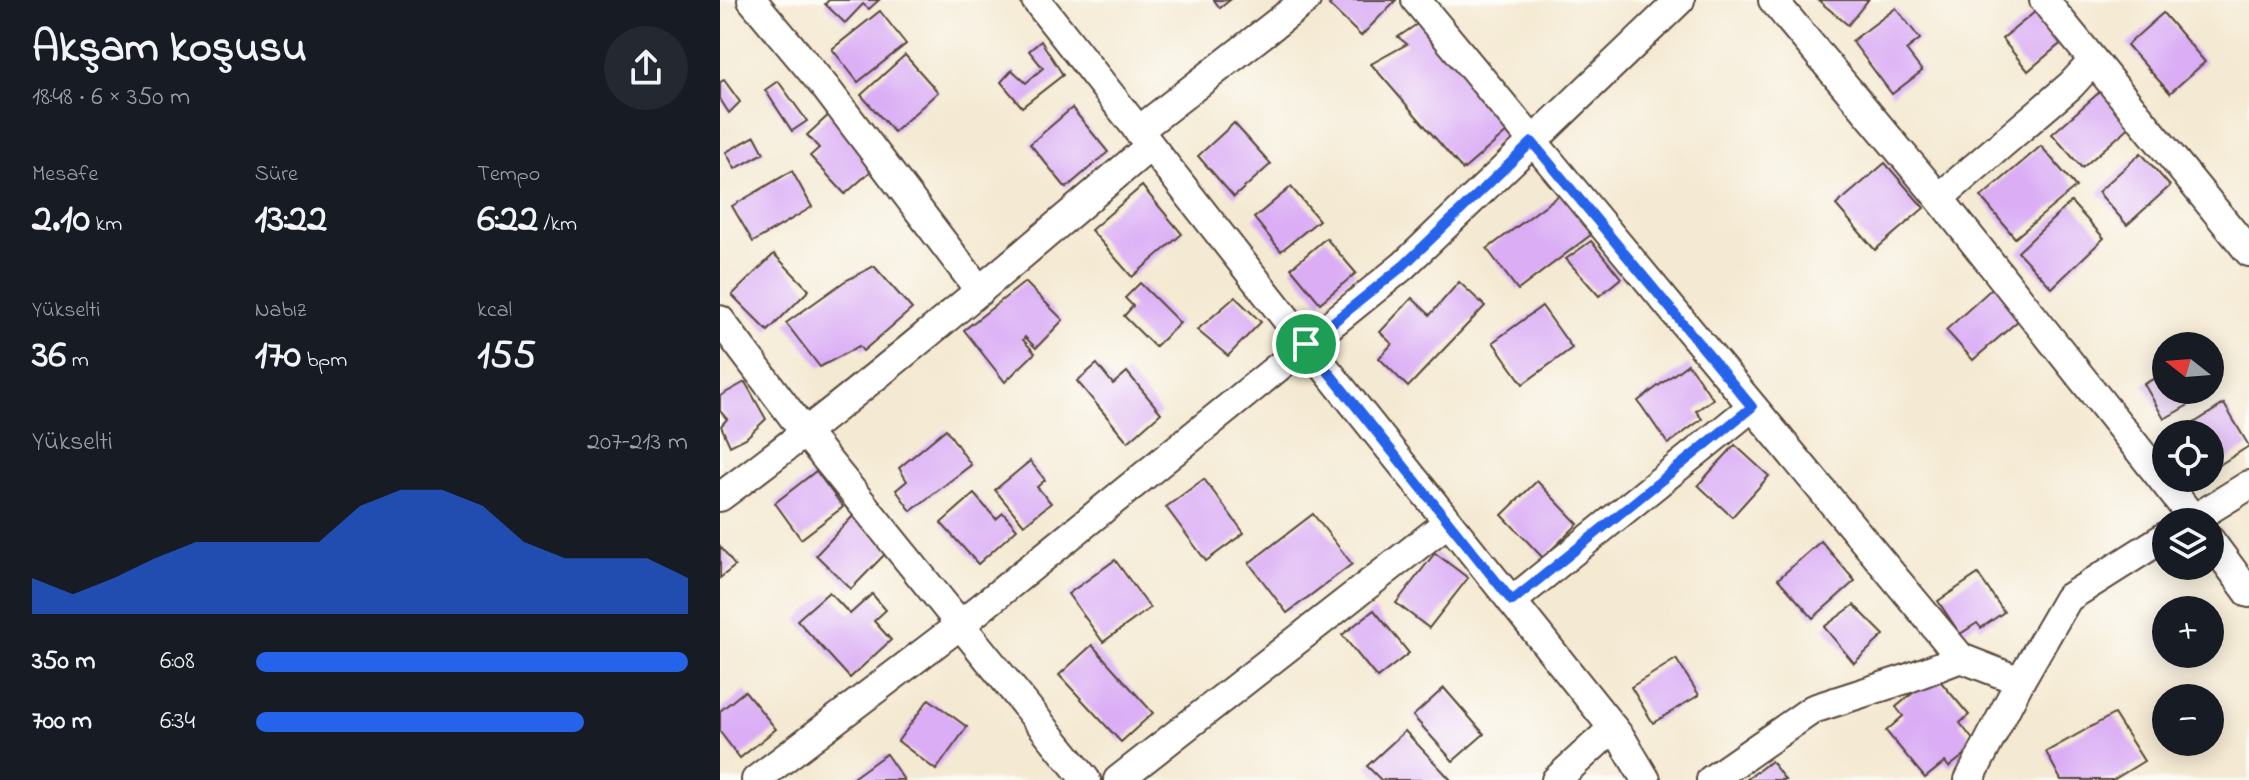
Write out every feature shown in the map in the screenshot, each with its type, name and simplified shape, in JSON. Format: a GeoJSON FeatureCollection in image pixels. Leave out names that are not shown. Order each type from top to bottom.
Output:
{"type":"FeatureCollection","features":[{"type":"Feature","properties":{"kind":"street"},"geometry":{"type":"LineString","coordinates":[[752,0],[825,87],[980,291]]}},
{"type":"Feature","properties":{"kind":"street"},"geometry":{"type":"LineString","coordinates":[[1036,0],[1613,728],[1646,780]]}},
{"type":"Feature","properties":{"kind":"street"},"geometry":{"type":"LineString","coordinates":[[720,497],[806,434],[980,291],[1144,138],[1306,0]]}},
{"type":"Feature","properties":{"kind":"street"},"geometry":{"type":"LineString","coordinates":[[1416,0],[1961,658],[2020,681]]}},
{"type":"Feature","properties":{"kind":"street"},"geometry":{"type":"LineString","coordinates":[[756,780],[960,625],[1403,266],[1680,0]]}},
{"type":"Feature","properties":{"kind":"street"},"geometry":{"type":"LineString","coordinates":[[1773,0],[1939,198],[2183,508]]}},
{"type":"Feature","properties":{"kind":"street"},"geometry":{"type":"LineString","coordinates":[[2044,0],[2249,252]]}},
{"type":"Feature","properties":{"kind":"street"},"geometry":{"type":"LineString","coordinates":[[1939,198],[2071,85],[2093,61]]}},
{"type":"Feature","properties":{"kind":"street"},"geometry":{"type":"LineString","coordinates":[[720,320],[806,434],[1086,780]]}},
{"type":"Feature","properties":{"kind":"street"},"geometry":{"type":"LineString","coordinates":[[1512,601],[1752,407]]}},
{"type":"Feature","properties":{"kind":"street"},"geometry":{"type":"LineString","coordinates":[[2220,508],[2249,485]]}},
{"type":"Feature","properties":{"kind":"street"},"geometry":{"type":"LineString","coordinates":[[1118,780],[1448,522]]}},
{"type":"Feature","properties":{"kind":"street"},"geometry":{"type":"LineString","coordinates":[[1969,780],[2020,681],[2068,598],[2152,545]]}},
{"type":"Feature","properties":{"kind":"street"},"geometry":{"type":"LineString","coordinates":[[2224,561],[2249,593]]}},
{"type":"Feature","properties":{"kind":"street"},"geometry":{"type":"LineString","coordinates":[[1711,780],[1813,709],[1961,658]]}},
{"type":"Feature","properties":{"kind":"street"},"geometry":{"type":"LineString","coordinates":[[1556,780],[1613,728]]}},
{"type":"Feature","properties":{"kind":"building"},"geometry":{"type":"Polygon","coordinates":[[[829,0],[879,0],[869,9],[863,4],[845,23],[825,4],[829,0]]]}},
{"type":"Feature","properties":{"kind":"building"},"geometry":{"type":"Polygon","coordinates":[[[1214,0],[1230,0],[1220,8],[1214,0]]]}},
{"type":"Feature","properties":{"kind":"building"},"geometry":{"type":"Polygon","coordinates":[[[1334,0],[1396,0],[1361,36],[1329,5],[1334,0]]]}},
{"type":"Feature","properties":{"kind":"building"},"geometry":{"type":"Polygon","coordinates":[[[1818,0],[1868,0],[1848,25],[1818,0]]]}},
{"type":"Feature","properties":{"kind":"building"},"geometry":{"type":"Polygon","coordinates":[[[2041,7],[2066,39],[2028,71],[2002,39],[2041,7]]]}},
{"type":"Feature","properties":{"kind":"building"},"geometry":{"type":"Polygon","coordinates":[[[1896,8],[1920,39],[1906,50],[1922,71],[1892,94],[1852,41],[1896,8]]]}},
{"type":"Feature","properties":{"kind":"building"},"geometry":{"type":"Polygon","coordinates":[[[880,11],[906,44],[858,82],[832,49],[880,11]]]}},
{"type":"Feature","properties":{"kind":"building"},"geometry":{"type":"Polygon","coordinates":[[[2163,13],[2205,62],[2170,93],[2127,45],[2163,13]]]}},
{"type":"Feature","properties":{"kind":"building"},"geometry":{"type":"Polygon","coordinates":[[[1426,18],[1508,131],[1463,170],[1371,64],[1407,44],[1398,37],[1426,18]]]}},
{"type":"Feature","properties":{"kind":"building"},"geometry":{"type":"Polygon","coordinates":[[[1041,41],[1063,75],[1022,107],[1001,82],[1012,70],[1026,83],[1043,68],[1029,51],[1041,41]]]}},
{"type":"Feature","properties":{"kind":"building"},"geometry":{"type":"Polygon","coordinates":[[[905,55],[938,92],[894,132],[861,95],[905,55]]]}},
{"type":"Feature","properties":{"kind":"building"},"geometry":{"type":"Polygon","coordinates":[[[724,80],[740,102],[729,113],[720,99],[720,82],[724,80]]]}},
{"type":"Feature","properties":{"kind":"building"},"geometry":{"type":"Polygon","coordinates":[[[778,81],[807,121],[792,131],[765,90],[778,81]]]}},
{"type":"Feature","properties":{"kind":"building"},"geometry":{"type":"Polygon","coordinates":[[[2102,90],[2132,125],[2082,168],[2052,134],[2102,90]]]}},
{"type":"Feature","properties":{"kind":"building"},"geometry":{"type":"Polygon","coordinates":[[[1072,108],[1108,152],[1066,188],[1030,144],[1072,108]]]}},
{"type":"Feature","properties":{"kind":"building"},"geometry":{"type":"Polygon","coordinates":[[[832,112],[879,164],[845,194],[810,156],[819,148],[807,135],[832,112]]]}},
{"type":"Feature","properties":{"kind":"building"},"geometry":{"type":"Polygon","coordinates":[[[1234,123],[1271,164],[1234,197],[1198,156],[1234,123]]]}},
{"type":"Feature","properties":{"kind":"building"},"geometry":{"type":"Polygon","coordinates":[[[755,136],[764,153],[735,169],[726,152],[755,136]]]}},
{"type":"Feature","properties":{"kind":"building"},"geometry":{"type":"Polygon","coordinates":[[[2041,146],[2076,187],[2015,238],[1981,197],[2041,146]]]}},
{"type":"Feature","properties":{"kind":"building"},"geometry":{"type":"Polygon","coordinates":[[[2141,153],[2170,186],[2127,225],[2098,192],[2141,153]]]}},
{"type":"Feature","properties":{"kind":"building"},"geometry":{"type":"Polygon","coordinates":[[[1885,163],[1924,208],[1875,250],[1836,205],[1885,163]]]}},
{"type":"Feature","properties":{"kind":"building"},"geometry":{"type":"Polygon","coordinates":[[[792,171],[812,207],[753,242],[732,206],[792,171]]]}},
{"type":"Feature","properties":{"kind":"building"},"geometry":{"type":"Polygon","coordinates":[[[1142,186],[1182,234],[1132,277],[1091,230],[1142,186]]]}},
{"type":"Feature","properties":{"kind":"building"},"geometry":{"type":"Polygon","coordinates":[[[1291,187],[1319,220],[1281,251],[1254,218],[1291,187]]]}},
{"type":"Feature","properties":{"kind":"building"},"geometry":{"type":"Polygon","coordinates":[[[1562,193],[1592,234],[1518,290],[1487,249],[1562,193]]]}},
{"type":"Feature","properties":{"kind":"building"},"geometry":{"type":"Polygon","coordinates":[[[2071,202],[2104,238],[2052,288],[2018,252],[2071,202]]]}},
{"type":"Feature","properties":{"kind":"building"},"geometry":{"type":"Polygon","coordinates":[[[1326,238],[1356,273],[1320,303],[1291,268],[1326,238]]]}},
{"type":"Feature","properties":{"kind":"building"},"geometry":{"type":"Polygon","coordinates":[[[1591,241],[1621,278],[1599,296],[1566,259],[1591,241]]]}},
{"type":"Feature","properties":{"kind":"building"},"geometry":{"type":"Polygon","coordinates":[[[774,254],[809,290],[768,331],[732,295],[774,254]]]}},
{"type":"Feature","properties":{"kind":"building"},"geometry":{"type":"Polygon","coordinates":[[[874,266],[912,309],[863,351],[859,346],[820,367],[786,323],[845,281],[874,266]]]}},
{"type":"Feature","properties":{"kind":"building"},"geometry":{"type":"Polygon","coordinates":[[[1025,282],[1063,320],[1036,348],[1025,337],[1023,340],[1035,353],[1005,382],[964,330],[1025,282]]]}},
{"type":"Feature","properties":{"kind":"building"},"geometry":{"type":"Polygon","coordinates":[[[1459,282],[1485,306],[1408,387],[1379,358],[1392,344],[1380,332],[1412,298],[1430,315],[1459,282]]]}},
{"type":"Feature","properties":{"kind":"building"},"geometry":{"type":"Polygon","coordinates":[[[1999,282],[2020,319],[1973,360],[1946,330],[1999,282]]]}},
{"type":"Feature","properties":{"kind":"building"},"geometry":{"type":"Polygon","coordinates":[[[1140,283],[1180,323],[1155,347],[1124,316],[1133,306],[1125,298],[1140,283]]]}},
{"type":"Feature","properties":{"kind":"building"},"geometry":{"type":"Polygon","coordinates":[[[1235,297],[1261,322],[1228,356],[1197,330],[1235,297]]]}},
{"type":"Feature","properties":{"kind":"building"},"geometry":{"type":"Polygon","coordinates":[[[1542,306],[1572,348],[1523,384],[1493,342],[1542,306]]]}},
{"type":"Feature","properties":{"kind":"building"},"geometry":{"type":"Polygon","coordinates":[[[1097,364],[1113,384],[1127,372],[1161,413],[1128,442],[1077,381],[1097,364]]]}},
{"type":"Feature","properties":{"kind":"building"},"geometry":{"type":"Polygon","coordinates":[[[1688,364],[1713,399],[1696,411],[1702,419],[1668,444],[1638,401],[1688,364]]]}},
{"type":"Feature","properties":{"kind":"building"},"geometry":{"type":"Polygon","coordinates":[[[2152,380],[2152,398],[2144,384],[2152,380]]]}},
{"type":"Feature","properties":{"kind":"building"},"geometry":{"type":"Polygon","coordinates":[[[745,382],[766,419],[746,438],[730,446],[721,426],[727,419],[720,411],[720,396],[745,382]]]}},
{"type":"Feature","properties":{"kind":"building"},"geometry":{"type":"Polygon","coordinates":[[[2155,404],[2190,404],[2164,419],[2155,404]]]}},
{"type":"Feature","properties":{"kind":"building"},"geometry":{"type":"Polygon","coordinates":[[[2224,404],[2249,446],[2224,462],[2224,420],[2199,420],[2224,404]]]}},
{"type":"Feature","properties":{"kind":"building"},"geometry":{"type":"Polygon","coordinates":[[[946,429],[971,465],[911,511],[896,490],[907,481],[899,468],[946,429]]]}},
{"type":"Feature","properties":{"kind":"building"},"geometry":{"type":"Polygon","coordinates":[[[1735,445],[1769,476],[1732,517],[1698,485],[1735,445]]]}},
{"type":"Feature","properties":{"kind":"building"},"geometry":{"type":"Polygon","coordinates":[[[1030,461],[1045,480],[1037,487],[1051,503],[1024,525],[995,490],[1030,461]]]}},
{"type":"Feature","properties":{"kind":"building"},"geometry":{"type":"Polygon","coordinates":[[[816,471],[843,507],[801,539],[775,503],[816,471]]]}},
{"type":"Feature","properties":{"kind":"building"},"geometry":{"type":"Polygon","coordinates":[[[1204,479],[1244,533],[1206,561],[1166,507],[1204,479]]]}},
{"type":"Feature","properties":{"kind":"building"},"geometry":{"type":"Polygon","coordinates":[[[1537,481],[1578,524],[1543,558],[1502,515],[1537,481]]]}},
{"type":"Feature","properties":{"kind":"building"},"geometry":{"type":"Polygon","coordinates":[[[974,494],[996,519],[1003,513],[1017,529],[978,564],[941,523],[974,494]]]}},
{"type":"Feature","properties":{"kind":"building"},"geometry":{"type":"Polygon","coordinates":[[[1313,514],[1352,564],[1287,613],[1249,563],[1313,514]]]}},
{"type":"Feature","properties":{"kind":"building"},"geometry":{"type":"Polygon","coordinates":[[[854,515],[889,550],[851,589],[816,555],[854,515]]]}},
{"type":"Feature","properties":{"kind":"building"},"geometry":{"type":"Polygon","coordinates":[[[1821,541],[1855,581],[1813,618],[1778,579],[1821,541]]]}},
{"type":"Feature","properties":{"kind":"building"},"geometry":{"type":"Polygon","coordinates":[[[720,546],[735,566],[720,578],[720,546]]]}},
{"type":"Feature","properties":{"kind":"building"},"geometry":{"type":"Polygon","coordinates":[[[1435,553],[1468,578],[1429,628],[1396,603],[1435,553]]]}},
{"type":"Feature","properties":{"kind":"building"},"geometry":{"type":"Polygon","coordinates":[[[1115,560],[1150,608],[1103,642],[1068,594],[1115,560]]]}},
{"type":"Feature","properties":{"kind":"building"},"geometry":{"type":"Polygon","coordinates":[[[1978,574],[2004,612],[1981,628],[1977,623],[1960,634],[1938,601],[1978,574]]]}},
{"type":"Feature","properties":{"kind":"building"},"geometry":{"type":"Polygon","coordinates":[[[829,592],[850,614],[872,594],[886,610],[874,621],[891,640],[850,678],[797,620],[829,592]]]}},
{"type":"Feature","properties":{"kind":"building"},"geometry":{"type":"Polygon","coordinates":[[[1854,605],[1884,635],[1854,663],[1824,627],[1854,605]]]}},
{"type":"Feature","properties":{"kind":"building"},"geometry":{"type":"Polygon","coordinates":[[[1374,610],[1409,653],[1377,678],[1342,635],[1374,610]]]}},
{"type":"Feature","properties":{"kind":"building"},"geometry":{"type":"Polygon","coordinates":[[[1092,645],[1153,713],[1121,742],[1059,675],[1092,645]]]}},
{"type":"Feature","properties":{"kind":"building"},"geometry":{"type":"Polygon","coordinates":[[[1676,659],[1699,695],[1653,723],[1631,687],[1676,659]]]}},
{"type":"Feature","properties":{"kind":"building"},"geometry":{"type":"Polygon","coordinates":[[[1935,675],[1969,715],[1960,723],[1977,745],[1949,767],[1945,762],[1925,778],[1886,731],[1903,716],[1896,707],[1935,675]]]}},
{"type":"Feature","properties":{"kind":"building"},"geometry":{"type":"Polygon","coordinates":[[[1444,688],[1484,734],[1453,761],[1413,716],[1444,688]]]}},
{"type":"Feature","properties":{"kind":"building"},"geometry":{"type":"Polygon","coordinates":[[[745,691],[776,729],[740,758],[720,732],[720,711],[745,691]]]}},
{"type":"Feature","properties":{"kind":"building"},"geometry":{"type":"Polygon","coordinates":[[[929,699],[967,727],[936,770],[898,741],[929,699]]]}},
{"type":"Feature","properties":{"kind":"building"},"geometry":{"type":"Polygon","coordinates":[[[2114,714],[2144,761],[2113,780],[2061,780],[2046,752],[2114,714]]]}},
{"type":"Feature","properties":{"kind":"building"},"geometry":{"type":"Polygon","coordinates":[[[1405,731],[1451,780],[1381,780],[1367,766],[1405,731]]]}},
{"type":"Feature","properties":{"kind":"building"},"geometry":{"type":"Polygon","coordinates":[[[886,754],[904,780],[850,780],[886,754]]]}},
{"type":"Feature","properties":{"kind":"building"},"geometry":{"type":"Polygon","coordinates":[[[1771,761],[1785,780],[1746,780],[1771,761]]]}},
{"type":"Feature","properties":{"kind":"route"},"geometry":{"type":"LineString","coordinates":[[1532,142],[1752,407],[1512,601],[1306,344],[1403,266],[1532,142]]}}]}
